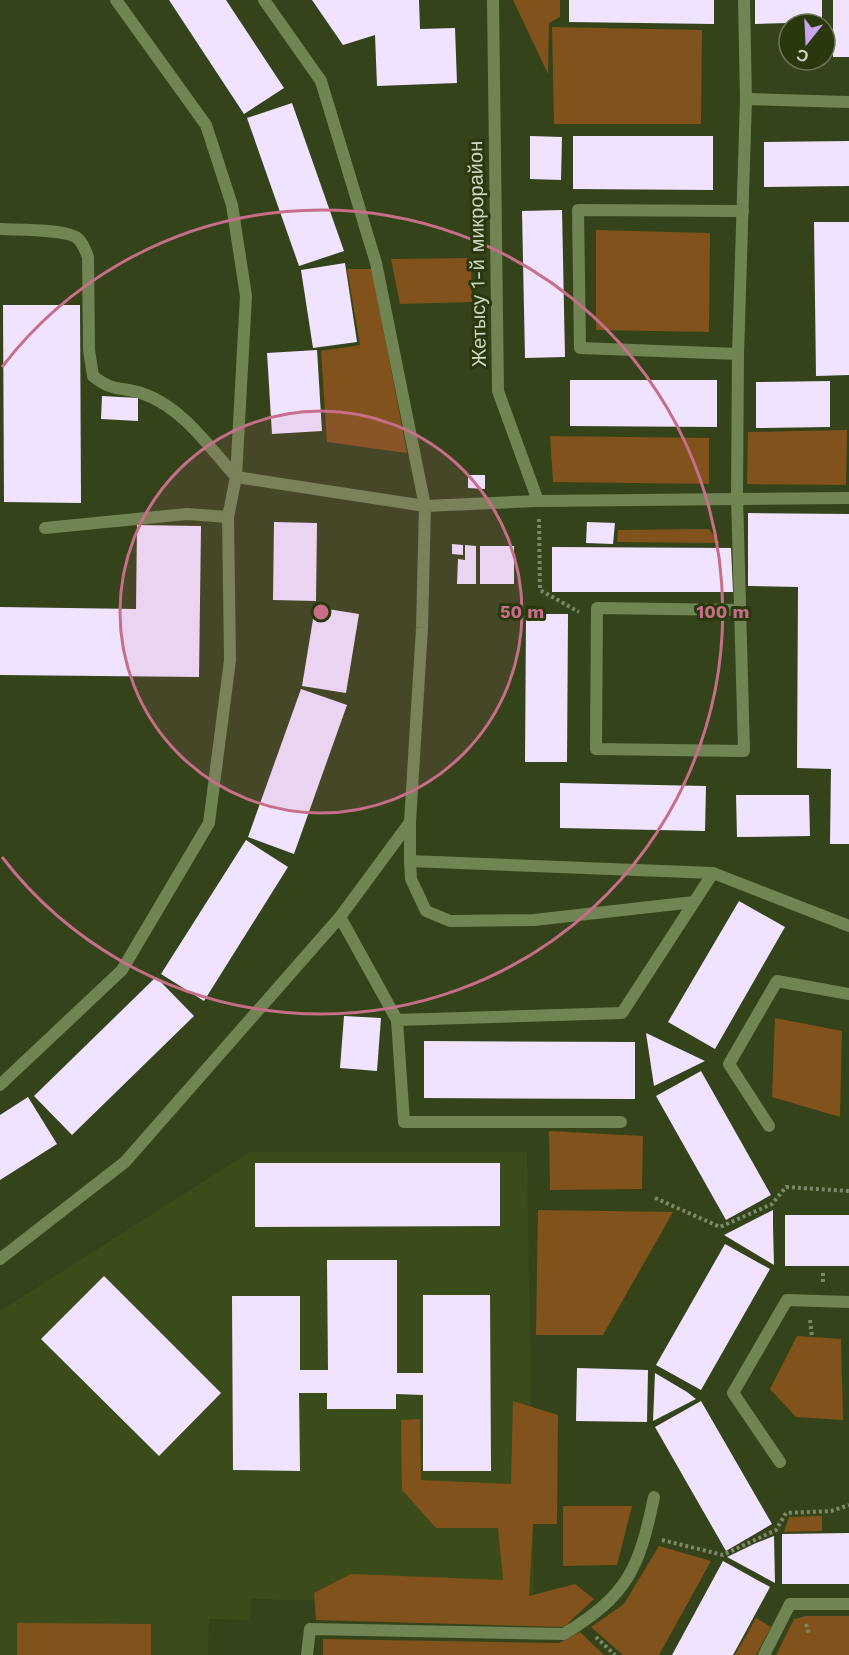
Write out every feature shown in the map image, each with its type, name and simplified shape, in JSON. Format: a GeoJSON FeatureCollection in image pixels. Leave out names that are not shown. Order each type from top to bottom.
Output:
{"type":"FeatureCollection","features":[{"type":"Feature","properties":{"kind":"lane"},"geometry":{"type":"LineString","coordinates":[[0,1085],[122,970],[209,823],[230,660],[228,517],[236,477],[246,296],[232,205],[206,125],[116,0]]}},
{"type":"Feature","properties":{"kind":"lane"},"geometry":{"type":"LineString","coordinates":[[264,0],[321,81],[376,263],[425,506],[422,628],[411,822],[410,861],[413,885],[426,911],[450,921],[534,920],[694,902]]}},
{"type":"Feature","properties":{"kind":"lane","name":"Жетысу 1-й микрорайон"},"geometry":{"type":"LineString","coordinates":[[493,0],[498,391],[538,501]]}},
{"type":"Feature","properties":{"kind":"lane"},"geometry":{"type":"LineString","coordinates":[[740,610],[597,608],[596,750],[744,751],[737,497],[738,354],[746,99],[744,0]]}},
{"type":"Feature","properties":{"kind":"lane"},"geometry":{"type":"LineString","coordinates":[[746,99],[849,102]]}},
{"type":"Feature","properties":{"kind":"lane"},"geometry":{"type":"LineString","coordinates":[[738,354],[580,348],[578,210],[743,210]]}},
{"type":"Feature","properties":{"kind":"lane"},"geometry":{"type":"LineString","coordinates":[[0,229],[75,237],[83,245],[88,257],[89,350],[93,376],[107,387],[144,394],[167,407],[189,424],[236,477],[425,506],[737,497],[849,498]]}},
{"type":"Feature","properties":{"kind":"lane"},"geometry":{"type":"LineString","coordinates":[[45,528],[187,514],[228,517]]}},
{"type":"Feature","properties":{"kind":"lane"},"geometry":{"type":"LineString","coordinates":[[0,1259],[125,1162],[340,916],[411,822]]}},
{"type":"Feature","properties":{"kind":"lane"},"geometry":{"type":"LineString","coordinates":[[410,861],[712,873],[849,926]]}},
{"type":"Feature","properties":{"kind":"lane"},"geometry":{"type":"LineString","coordinates":[[397,1020],[622,1013],[712,873]]}},
{"type":"Feature","properties":{"kind":"lane"},"geometry":{"type":"LineString","coordinates":[[340,916],[397,1020],[404,1122],[621,1122]]}},
{"type":"Feature","properties":{"kind":"lane"},"geometry":{"type":"LineString","coordinates":[[769,1126],[729,1064],[777,981],[849,994]]}},
{"type":"Feature","properties":{"kind":"lane"},"geometry":{"type":"LineString","coordinates":[[780,1462],[733,1393],[787,1300],[849,1302]]}},
{"type":"Feature","properties":{"kind":"lane"},"geometry":{"type":"LineString","coordinates":[[307,1655],[310,1629],[564,1634],[622,1589],[640,1554],[654,1497]]}},
{"type":"Feature","properties":{"kind":"lane"},"geometry":{"type":"LineString","coordinates":[[764,1655],[790,1604],[849,1604]]}},
{"type":"Feature","properties":{"kind":"path"},"geometry":{"type":"LineString","coordinates":[[538,501],[540,590],[597,621]]}},
{"type":"Feature","properties":{"kind":"path"},"geometry":{"type":"LineString","coordinates":[[655,1198],[720,1227],[771,1204],[786,1187],[849,1191]]}},
{"type":"Feature","properties":{"kind":"path"},"geometry":{"type":"LineString","coordinates":[[645,1535],[723,1555],[776,1530],[786,1512],[831,1510],[849,1505]]}},
{"type":"Feature","properties":{"kind":"path"},"geometry":{"type":"LineString","coordinates":[[581,1623],[615,1655]]}},
{"type":"Feature","properties":{"kind":"shaded area"},"geometry":{"type":"Polygon","coordinates":[[[513,0],[560,0],[560,17],[549,23],[548,74],[513,0]]]}},
{"type":"Feature","properties":{"kind":"shaded area"},"geometry":{"type":"Polygon","coordinates":[[[552,27],[702,30],[701,124],[554,124],[552,27]]]}},
{"type":"Feature","properties":{"kind":"shaded area"},"geometry":{"type":"Polygon","coordinates":[[[596,230],[710,233],[709,332],[596,330],[596,230]]]}},
{"type":"Feature","properties":{"kind":"shaded area"},"geometry":{"type":"Polygon","coordinates":[[[471,258],[472,302],[400,304],[391,259],[471,258]]]}},
{"type":"Feature","properties":{"kind":"shaded area"},"geometry":{"type":"Polygon","coordinates":[[[347,269],[372,269],[407,453],[327,442],[321,351],[360,345],[347,269]]]}},
{"type":"Feature","properties":{"kind":"shaded area"},"geometry":{"type":"Polygon","coordinates":[[[847,430],[846,485],[747,484],[748,432],[847,430]]]}},
{"type":"Feature","properties":{"kind":"shaded area"},"geometry":{"type":"Polygon","coordinates":[[[550,436],[709,438],[709,484],[553,482],[550,436]]]}},
{"type":"Feature","properties":{"kind":"shaded area"},"geometry":{"type":"Polygon","coordinates":[[[709,529],[720,543],[617,542],[618,530],[709,529]]]}},
{"type":"Feature","properties":{"kind":"shaded area"},"geometry":{"type":"Polygon","coordinates":[[[775,1018],[842,1031],[840,1117],[772,1097],[775,1018]]]}},
{"type":"Feature","properties":{"kind":"shaded area"},"geometry":{"type":"Polygon","coordinates":[[[549,1131],[643,1136],[642,1189],[550,1190],[549,1131]]]}},
{"type":"Feature","properties":{"kind":"shaded area"},"geometry":{"type":"Polygon","coordinates":[[[250,1152],[527,1152],[534,1607],[251,1599],[250,1620],[209,1619],[208,1655],[0,1655],[0,1311],[250,1152]]]}},
{"type":"Feature","properties":{"kind":"shaded area"},"geometry":{"type":"Polygon","coordinates":[[[538,1210],[673,1212],[603,1335],[536,1335],[538,1210]]]}},
{"type":"Feature","properties":{"kind":"shaded area"},"geometry":{"type":"Polygon","coordinates":[[[797,1336],[841,1339],[843,1420],[796,1417],[770,1389],[797,1336]]]}},
{"type":"Feature","properties":{"kind":"shaded area"},"geometry":{"type":"Polygon","coordinates":[[[513,1401],[558,1415],[557,1524],[533,1524],[529,1596],[575,1584],[594,1599],[564,1627],[316,1620],[314,1593],[351,1574],[503,1580],[498,1528],[436,1528],[402,1490],[401,1420],[420,1419],[421,1480],[511,1484],[513,1401]]]}},
{"type":"Feature","properties":{"kind":"shaded area"},"geometry":{"type":"Polygon","coordinates":[[[563,1506],[632,1506],[617,1565],[563,1566],[563,1506]]]}},
{"type":"Feature","properties":{"kind":"shaded area"},"geometry":{"type":"Polygon","coordinates":[[[822,1516],[822,1531],[784,1532],[789,1517],[822,1516]]]}},
{"type":"Feature","properties":{"kind":"shaded area"},"geometry":{"type":"Polygon","coordinates":[[[659,1546],[711,1561],[659,1655],[623,1655],[591,1627],[624,1604],[659,1546]]]}},
{"type":"Feature","properties":{"kind":"shaded area"},"geometry":{"type":"Polygon","coordinates":[[[806,1616],[849,1616],[849,1655],[776,1655],[794,1619],[806,1616]]]}},
{"type":"Feature","properties":{"kind":"shaded area"},"geometry":{"type":"Polygon","coordinates":[[[756,1618],[771,1627],[756,1655],[735,1655],[756,1618]]]}},
{"type":"Feature","properties":{"kind":"shaded area"},"geometry":{"type":"Polygon","coordinates":[[[17,1623],[151,1624],[151,1655],[17,1655],[17,1623]]]}},
{"type":"Feature","properties":{"kind":"shaded area"},"geometry":{"type":"Polygon","coordinates":[[[580,1632],[604,1655],[323,1655],[323,1639],[559,1643],[580,1632]]]}},
{"type":"Feature","properties":{"kind":"building"},"geometry":{"type":"Polygon","coordinates":[[[169,0],[226,0],[284,88],[244,114],[169,0]]]}},
{"type":"Feature","properties":{"kind":"building"},"geometry":{"type":"Polygon","coordinates":[[[312,0],[419,0],[420,29],[455,28],[457,83],[377,86],[375,35],[343,45],[312,0]]]}},
{"type":"Feature","properties":{"kind":"building"},"geometry":{"type":"Polygon","coordinates":[[[569,0],[714,0],[714,24],[569,22],[569,0]]]}},
{"type":"Feature","properties":{"kind":"building"},"geometry":{"type":"Polygon","coordinates":[[[755,0],[822,0],[822,12],[777,12],[777,23],[755,24],[755,0]]]}},
{"type":"Feature","properties":{"kind":"building"},"geometry":{"type":"Polygon","coordinates":[[[833,0],[849,0],[849,57],[837,57],[837,12],[833,12],[833,0]]]}},
{"type":"Feature","properties":{"kind":"building"},"geometry":{"type":"Polygon","coordinates":[[[292,103],[344,251],[299,266],[247,118],[292,103]]]}},
{"type":"Feature","properties":{"kind":"building"},"geometry":{"type":"Polygon","coordinates":[[[530,136],[562,137],[561,180],[530,179],[530,136]]]}},
{"type":"Feature","properties":{"kind":"building"},"geometry":{"type":"Polygon","coordinates":[[[573,136],[713,136],[713,190],[573,189],[573,136]]]}},
{"type":"Feature","properties":{"kind":"building"},"geometry":{"type":"Polygon","coordinates":[[[849,141],[849,186],[764,187],[764,142],[849,141]]]}},
{"type":"Feature","properties":{"kind":"building"},"geometry":{"type":"Polygon","coordinates":[[[562,210],[565,357],[525,358],[522,211],[562,210]]]}},
{"type":"Feature","properties":{"kind":"building"},"geometry":{"type":"Polygon","coordinates":[[[814,222],[849,222],[849,375],[816,376],[814,222]]]}},
{"type":"Feature","properties":{"kind":"building"},"geometry":{"type":"Polygon","coordinates":[[[345,263],[357,342],[313,348],[301,270],[345,263]]]}},
{"type":"Feature","properties":{"kind":"building"},"geometry":{"type":"Polygon","coordinates":[[[3,305],[80,305],[81,503],[4,502],[3,305]]]}},
{"type":"Feature","properties":{"kind":"building"},"geometry":{"type":"Polygon","coordinates":[[[317,350],[322,431],[272,434],[267,353],[317,350]]]}},
{"type":"Feature","properties":{"kind":"building"},"geometry":{"type":"Polygon","coordinates":[[[570,380],[717,380],[717,427],[570,426],[570,380]]]}},
{"type":"Feature","properties":{"kind":"building"},"geometry":{"type":"Polygon","coordinates":[[[830,381],[830,427],[756,428],[756,382],[830,381]]]}},
{"type":"Feature","properties":{"kind":"building"},"geometry":{"type":"Polygon","coordinates":[[[102,396],[138,398],[138,421],[101,419],[102,396]]]}},
{"type":"Feature","properties":{"kind":"building"},"geometry":{"type":"Polygon","coordinates":[[[468,475],[485,475],[485,489],[468,488],[468,475]]]}},
{"type":"Feature","properties":{"kind":"building"},"geometry":{"type":"Polygon","coordinates":[[[748,513],[849,514],[849,844],[830,844],[831,769],[797,768],[798,587],[748,586],[748,513]]]}},
{"type":"Feature","properties":{"kind":"building"},"geometry":{"type":"Polygon","coordinates":[[[274,522],[317,523],[316,601],[273,600],[274,522]]]}},
{"type":"Feature","properties":{"kind":"building"},"geometry":{"type":"Polygon","coordinates":[[[587,522],[615,523],[613,544],[586,543],[587,522]]]}},
{"type":"Feature","properties":{"kind":"building"},"geometry":{"type":"Polygon","coordinates":[[[137,525],[201,526],[199,677],[0,675],[0,607],[136,609],[137,525]]]}},
{"type":"Feature","properties":{"kind":"building"},"geometry":{"type":"Polygon","coordinates":[[[452,544],[463,545],[463,555],[452,554],[452,544]]]}},
{"type":"Feature","properties":{"kind":"building"},"geometry":{"type":"Polygon","coordinates":[[[465,545],[476,546],[476,584],[457,584],[458,559],[465,560],[465,545]]]}},
{"type":"Feature","properties":{"kind":"building"},"geometry":{"type":"Polygon","coordinates":[[[480,546],[514,546],[514,584],[480,584],[480,546]]]}},
{"type":"Feature","properties":{"kind":"building"},"geometry":{"type":"Polygon","coordinates":[[[552,547],[731,548],[733,592],[552,592],[552,547]]]}},
{"type":"Feature","properties":{"kind":"building"},"geometry":{"type":"Polygon","coordinates":[[[315,607],[359,614],[346,693],[302,686],[315,607]]]}},
{"type":"Feature","properties":{"kind":"building"},"geometry":{"type":"Polygon","coordinates":[[[526,614],[568,614],[567,762],[525,762],[526,614]]]}},
{"type":"Feature","properties":{"kind":"building"},"geometry":{"type":"Polygon","coordinates":[[[301,689],[347,705],[294,854],[248,837],[301,689]]]}},
{"type":"Feature","properties":{"kind":"building"},"geometry":{"type":"Polygon","coordinates":[[[560,783],[706,786],[705,831],[560,828],[560,783]]]}},
{"type":"Feature","properties":{"kind":"building"},"geometry":{"type":"Polygon","coordinates":[[[736,795],[809,795],[810,836],[737,837],[736,795]]]}},
{"type":"Feature","properties":{"kind":"building"},"geometry":{"type":"Polygon","coordinates":[[[246,840],[288,867],[204,1001],[161,974],[246,840]]]}},
{"type":"Feature","properties":{"kind":"building"},"geometry":{"type":"Polygon","coordinates":[[[739,901],[785,927],[715,1049],[668,1022],[739,901]]]}},
{"type":"Feature","properties":{"kind":"building"},"geometry":{"type":"Polygon","coordinates":[[[156,977],[194,1016],[72,1135],[34,1096],[156,977]]]}},
{"type":"Feature","properties":{"kind":"building"},"geometry":{"type":"Polygon","coordinates":[[[344,1016],[381,1018],[377,1071],[340,1068],[344,1016]]]}},
{"type":"Feature","properties":{"kind":"building"},"geometry":{"type":"Polygon","coordinates":[[[646,1033],[705,1061],[654,1086],[646,1033]]]}},
{"type":"Feature","properties":{"kind":"building"},"geometry":{"type":"Polygon","coordinates":[[[424,1041],[635,1042],[635,1099],[424,1098],[424,1041]]]}},
{"type":"Feature","properties":{"kind":"building"},"geometry":{"type":"Polygon","coordinates":[[[701,1071],[771,1195],[726,1220],[656,1096],[701,1071]]]}},
{"type":"Feature","properties":{"kind":"building"},"geometry":{"type":"Polygon","coordinates":[[[28,1097],[57,1144],[0,1180],[0,1115],[28,1097]]]}},
{"type":"Feature","properties":{"kind":"building"},"geometry":{"type":"Polygon","coordinates":[[[255,1163],[500,1163],[500,1226],[255,1227],[255,1163]]]}},
{"type":"Feature","properties":{"kind":"building"},"geometry":{"type":"Polygon","coordinates":[[[773,1210],[774,1265],[724,1235],[773,1210]]]}},
{"type":"Feature","properties":{"kind":"building"},"geometry":{"type":"Polygon","coordinates":[[[785,1215],[849,1215],[849,1266],[785,1266],[785,1215]]]}},
{"type":"Feature","properties":{"kind":"building"},"geometry":{"type":"Polygon","coordinates":[[[725,1244],[770,1269],[701,1390],[656,1365],[725,1244]]]}},
{"type":"Feature","properties":{"kind":"building"},"geometry":{"type":"Polygon","coordinates":[[[327,1260],[397,1260],[397,1373],[423,1373],[423,1295],[490,1295],[491,1471],[423,1471],[423,1395],[396,1394],[396,1409],[327,1409],[327,1393],[299,1393],[300,1471],[233,1470],[232,1296],[300,1296],[300,1370],[328,1370],[327,1260]]]}},
{"type":"Feature","properties":{"kind":"building"},"geometry":{"type":"Polygon","coordinates":[[[104,1276],[221,1393],[159,1456],[41,1339],[104,1276]]]}},
{"type":"Feature","properties":{"kind":"building"},"geometry":{"type":"Polygon","coordinates":[[[577,1368],[648,1370],[647,1422],[576,1421],[577,1368]]]}},
{"type":"Feature","properties":{"kind":"building"},"geometry":{"type":"Polygon","coordinates":[[[655,1373],[687,1392],[696,1399],[653,1421],[655,1373]]]}},
{"type":"Feature","properties":{"kind":"building"},"geometry":{"type":"Polygon","coordinates":[[[701,1401],[772,1524],[726,1551],[655,1427],[701,1401]]]}},
{"type":"Feature","properties":{"kind":"building"},"geometry":{"type":"Polygon","coordinates":[[[849,1533],[849,1584],[782,1584],[782,1534],[849,1533]]]}},
{"type":"Feature","properties":{"kind":"building"},"geometry":{"type":"Polygon","coordinates":[[[774,1536],[775,1583],[727,1557],[756,1543],[774,1536]]]}},
{"type":"Feature","properties":{"kind":"building"},"geometry":{"type":"Polygon","coordinates":[[[723,1561],[770,1587],[733,1655],[672,1655],[723,1561]]]}}]}
